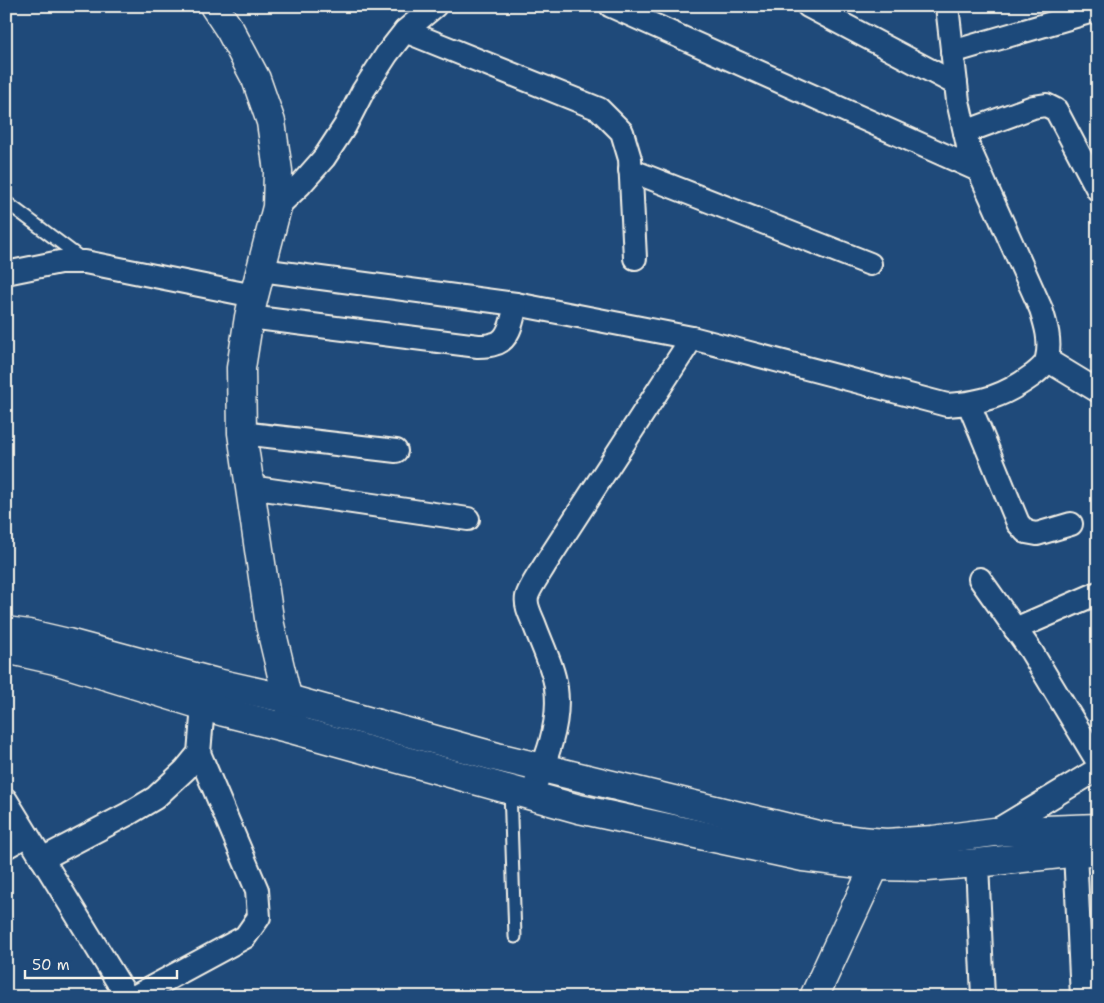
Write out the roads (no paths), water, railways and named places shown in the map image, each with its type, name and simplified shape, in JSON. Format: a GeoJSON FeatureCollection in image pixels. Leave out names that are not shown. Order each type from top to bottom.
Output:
{"type":"FeatureCollection","features":[{"type":"Feature","properties":{"kind":"main road"},"geometry":{"type":"LineString","coordinates":[[214,6],[230,30],[256,79],[271,122],[278,171],[277,207],[251,306],[241,368],[242,433],[270,625],[295,730]]}},
{"type":"Feature","properties":{"kind":"main road"},"geometry":{"type":"LineString","coordinates":[[6,631],[68,643],[217,683],[288,699],[497,757],[818,835],[861,841],[881,854],[927,867],[1086,851]]}},
{"type":"Feature","properties":{"kind":"main road"},"geometry":{"type":"LineString","coordinates":[[6,649],[55,660],[213,709],[579,809],[803,857],[881,854],[933,840],[994,832],[1098,828]]}},
{"type":"Feature","properties":{"kind":"main road"},"geometry":{"type":"LineString","coordinates":[[814,997],[881,854]]}},
{"type":"Feature","properties":{"kind":"street"},"geometry":{"type":"LineString","coordinates":[[277,207],[324,158],[345,126],[363,91],[387,54],[405,31],[435,6]]}},
{"type":"Feature","properties":{"kind":"street"},"geometry":{"type":"LineString","coordinates":[[611,6],[978,170]]}},
{"type":"Feature","properties":{"kind":"street"},"geometry":{"type":"LineString","coordinates":[[261,270],[516,304],[692,338],[947,404],[969,404],[998,396],[1019,385],[1038,371],[1047,360],[1049,337],[1041,309],[968,146],[958,101],[947,6]]}},
{"type":"Feature","properties":{"kind":"street"},"geometry":{"type":"LineString","coordinates":[[952,52],[1098,8]]}},
{"type":"Feature","properties":{"kind":"street"},"geometry":{"type":"LineString","coordinates":[[817,9],[956,84]]}},
{"type":"Feature","properties":{"kind":"street"},"geometry":{"type":"LineString","coordinates":[[405,31],[599,110],[622,132],[630,159],[635,258]]}},
{"type":"Feature","properties":{"kind":"street"},"geometry":{"type":"LineString","coordinates":[[965,132],[1033,107],[1046,105],[1056,110],[1098,190]]}},
{"type":"Feature","properties":{"kind":"street"},"geometry":{"type":"LineString","coordinates":[[630,170],[870,264]]}},
{"type":"Feature","properties":{"kind":"street"},"geometry":{"type":"LineString","coordinates":[[6,273],[60,262],[86,262],[251,306],[478,346],[496,344],[503,339],[509,331],[516,304]]}},
{"type":"Feature","properties":{"kind":"street"},"geometry":{"type":"LineString","coordinates":[[520,792],[542,768],[552,736],[557,711],[556,687],[528,608],[527,597],[546,563],[692,338]]}},
{"type":"Feature","properties":{"kind":"street"},"geometry":{"type":"LineString","coordinates":[[1047,360],[1098,391]]}},
{"type":"Feature","properties":{"kind":"street"},"geometry":{"type":"LineString","coordinates":[[969,404],[1018,523],[1026,532],[1037,534],[1071,524]]}},
{"type":"Feature","properties":{"kind":"street"},"geometry":{"type":"LineString","coordinates":[[242,433],[396,451]]}},
{"type":"Feature","properties":{"kind":"street"},"geometry":{"type":"LineString","coordinates":[[250,487],[468,519]]}},
{"type":"Feature","properties":{"kind":"street"},"geometry":{"type":"LineString","coordinates":[[980,579],[1031,651],[1098,762]]}},
{"type":"Feature","properties":{"kind":"street"},"geometry":{"type":"LineString","coordinates":[[1015,629],[1098,593]]}},
{"type":"Feature","properties":{"kind":"street"},"geometry":{"type":"LineString","coordinates":[[42,859],[155,798],[185,770],[199,753],[213,709]]}},
{"type":"Feature","properties":{"kind":"street"},"geometry":{"type":"LineString","coordinates":[[134,997],[245,937],[259,917],[257,890],[199,753]]}},
{"type":"Feature","properties":{"kind":"street"},"geometry":{"type":"LineString","coordinates":[[994,832],[1098,769]]}},
{"type":"Feature","properties":{"kind":"street"},"geometry":{"type":"LineString","coordinates":[[6,800],[127,997]]}},
{"type":"Feature","properties":{"kind":"street"},"geometry":{"type":"LineString","coordinates":[[6,847],[27,834]]}},
{"type":"Feature","properties":{"kind":"street"},"geometry":{"type":"LineString","coordinates":[[1082,997],[1086,851]]}},
{"type":"Feature","properties":{"kind":"street"},"geometry":{"type":"LineString","coordinates":[[977,863],[983,997]]}},
{"type":"Feature","properties":{"kind":"lane"},"geometry":{"type":"LineString","coordinates":[[6,202],[86,262]]}},
{"type":"Feature","properties":{"kind":"lane"},"geometry":{"type":"LineString","coordinates":[[515,937],[520,792]]}}]}
